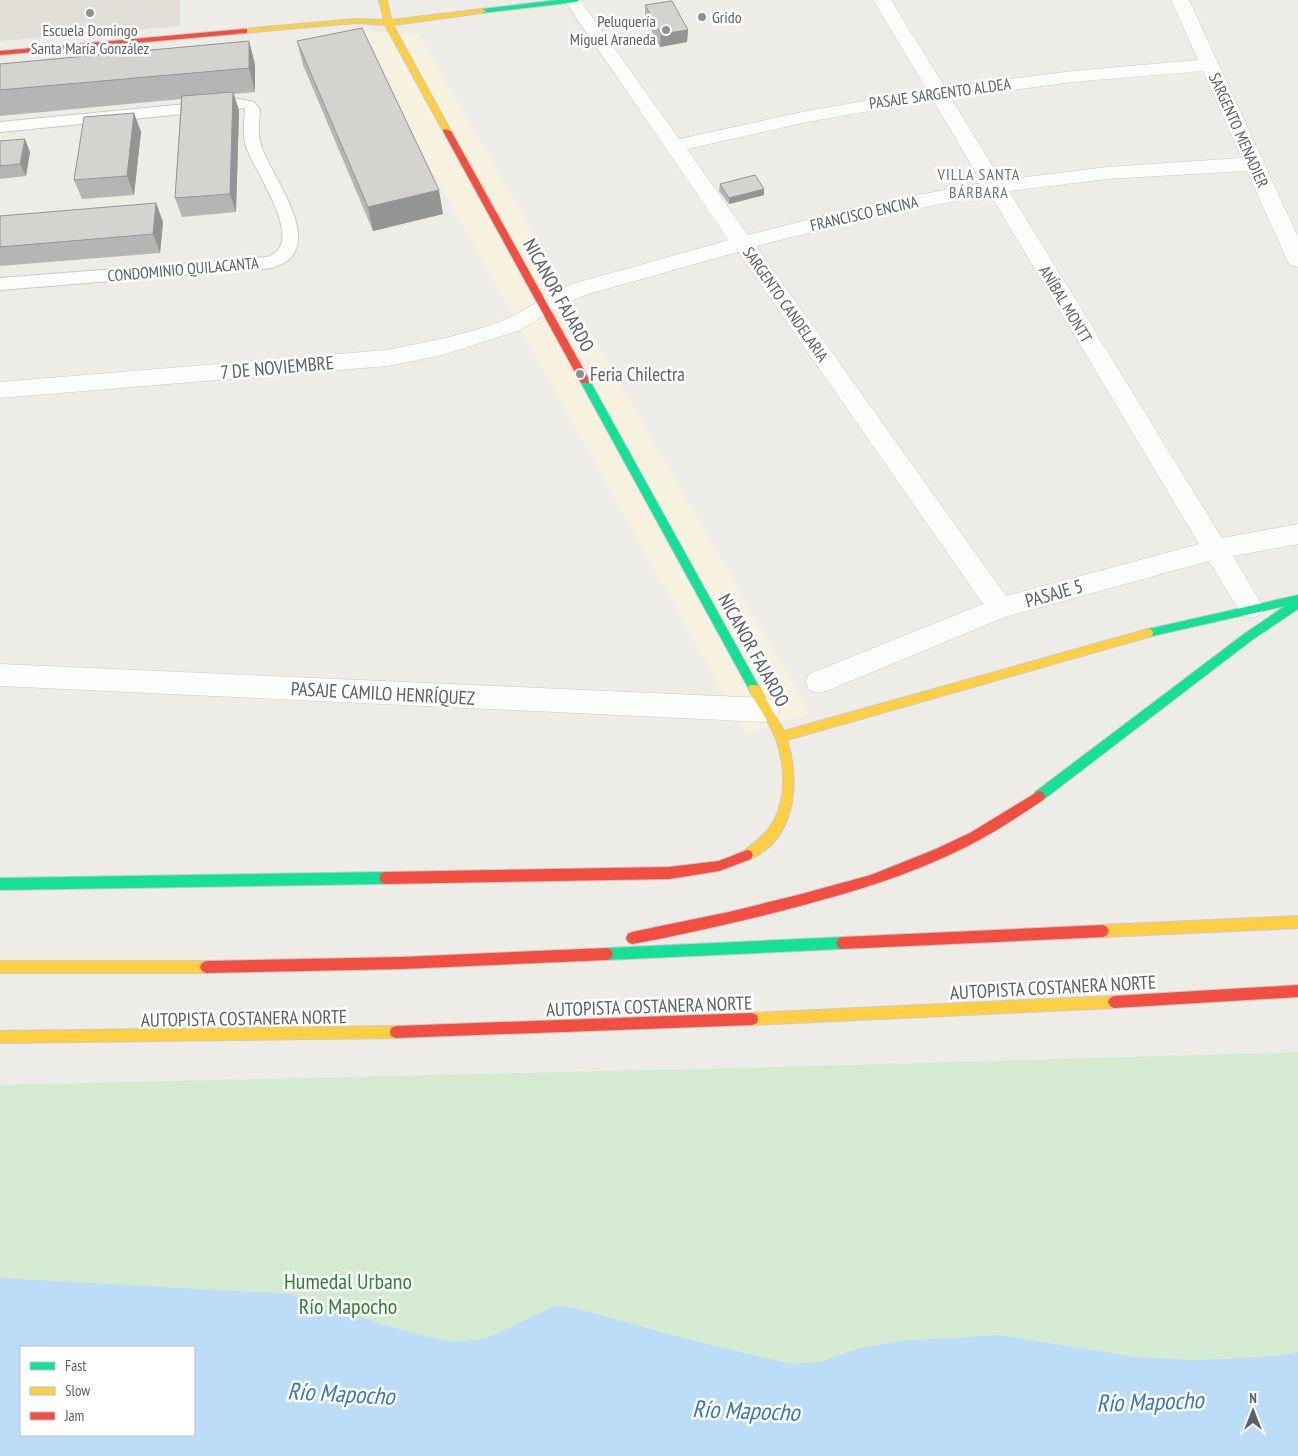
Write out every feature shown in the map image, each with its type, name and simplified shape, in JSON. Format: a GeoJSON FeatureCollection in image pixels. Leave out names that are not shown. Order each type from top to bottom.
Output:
{"type":"FeatureCollection","features":[{"type":"Feature","properties":{"kind":"main road","name":"NICANOR FAJARDO"},"geometry":{"type":"LineString","coordinates":[[0,884],[567,875],[680,871],[714,867],[739,860],[751,854],[769,840],[781,824],[788,805],[790,779],[787,756],[781,737],[388,23],[383,0]]}},
{"type":"Feature","properties":{"kind":"main road"},"geometry":{"type":"LineString","coordinates":[[0,53],[356,21],[388,23],[576,0]]}},
{"type":"Feature","properties":{"kind":"main road"},"geometry":{"type":"LineString","coordinates":[[360,34],[388,23]]}},
{"type":"Feature","properties":{"kind":"main road"},"geometry":{"type":"LineString","coordinates":[[261,30],[261,44]]}},
{"type":"Feature","properties":{"kind":"main road"},"geometry":{"type":"LineString","coordinates":[[781,737],[1154,631],[1251,608],[1298,601]]}},
{"type":"Feature","properties":{"kind":"main road"},"geometry":{"type":"LineString","coordinates":[[511,958],[675,931],[813,898],[861,884],[934,858],[993,827],[1020,810],[1253,632],[1298,601]]}},
{"type":"Feature","properties":{"kind":"main road"},"geometry":{"type":"LineString","coordinates":[[0,967],[242,967],[511,958],[1298,922]]}},
{"type":"Feature","properties":{"kind":"main road","name":"AUTOPISTA COSTANERA NORTE"},"geometry":{"type":"LineString","coordinates":[[0,1037],[300,1035],[483,1030],[741,1020],[1298,991]]}},
{"type":"Feature","properties":{"kind":"main road"},"geometry":{"type":"LineString","coordinates":[[1219,996],[1298,1001]]}},
{"type":"Feature","properties":{"kind":"street","name":"SARGENTO CANDELARIA"},"geometry":{"type":"LineString","coordinates":[[572,0],[1000,608]]}},
{"type":"Feature","properties":{"kind":"street","name":"ANÍBAL MONTT"},"geometry":{"type":"LineString","coordinates":[[882,0],[1251,608]]}},
{"type":"Feature","properties":{"kind":"street","name":"SARGENTO MENADIER"},"geometry":{"type":"LineString","coordinates":[[1180,0],[1298,260]]}},
{"type":"Feature","properties":{"kind":"street","name":"PASAJE SARGENTO ALDEA"},"geometry":{"type":"LineString","coordinates":[[674,146],[802,116],[938,92],[1076,76],[1210,66]]}},
{"type":"Feature","properties":{"kind":"street","name":"FRANCISCO ENCINA"},"geometry":{"type":"LineString","coordinates":[[545,307],[558,298],[580,289],[743,243],[866,212],[995,187],[1123,171],[1254,164]]}},
{"type":"Feature","properties":{"kind":"street","name":"7 DE NOVIEMBRE"},"geometry":{"type":"LineString","coordinates":[[0,390],[403,355],[443,347],[503,328],[545,307]]}},
{"type":"Feature","properties":{"kind":"street","name":"PASAJE 5"},"geometry":{"type":"LineString","coordinates":[[819,682],[1000,608],[1215,549],[1298,534]]}},
{"type":"Feature","properties":{"kind":"street","name":"PASAJE CAMILO HENRÍQUEZ"},"geometry":{"type":"LineString","coordinates":[[0,675],[766,710]]}},
{"type":"Feature","properties":{"kind":"lane","name":"CONDOMINIO QUILACANTA"},"geometry":{"type":"LineString","coordinates":[[0,127],[240,103],[249,105],[252,110],[250,133],[254,150],[288,216],[290,234],[286,252],[272,262],[0,284]]}},
{"type":"Feature","properties":{"kind":"shaded area","name":"Escuela Domingo Santa María González"},"geometry":{"type":"Polygon","coordinates":[[[0,0],[180,0],[180,26],[0,41],[0,0]]]}},
{"type":"Feature","properties":{"kind":"shaded area","name":"Feria Chilectra"},"geometry":{"type":"Polygon","coordinates":[[[354,30],[419,35],[810,713],[746,734],[354,30]]]}},
{"type":"Feature","properties":{"kind":"green space","name":"Humedal Urbano Río Mapocho"},"geometry":{"type":"Polygon","coordinates":[[[1298,1052],[1298,1456],[0,1456],[0,1085],[780,1067],[1298,1052]]]}},
{"type":"Feature","properties":{"kind":"water","name":"Río Mapocho"},"geometry":{"type":"Polygon","coordinates":[[[0,1278],[289,1294],[404,1331],[451,1342],[485,1339],[555,1306],[575,1308],[690,1340],[791,1364],[820,1362],[857,1349],[901,1341],[999,1335],[1134,1357],[1192,1360],[1227,1359],[1280,1356],[1298,1352],[1298,1456],[0,1456],[0,1278]]]}},
{"type":"Feature","properties":{"kind":"building"},"geometry":{"type":"Polygon","coordinates":[[[672,1],[688,30],[661,34],[645,5],[672,1]]]}},
{"type":"Feature","properties":{"kind":"building"},"geometry":{"type":"Polygon","coordinates":[[[362,28],[439,190],[368,207],[297,41],[362,28]]]}},
{"type":"Feature","properties":{"kind":"building"},"geometry":{"type":"Polygon","coordinates":[[[249,41],[249,68],[0,90],[0,64],[249,41]]]}},
{"type":"Feature","properties":{"kind":"building"},"geometry":{"type":"Polygon","coordinates":[[[233,92],[230,194],[175,198],[182,96],[233,92]]]}},
{"type":"Feature","properties":{"kind":"building"},"geometry":{"type":"Polygon","coordinates":[[[134,113],[127,176],[74,180],[84,117],[134,113]]]}},
{"type":"Feature","properties":{"kind":"building"},"geometry":{"type":"Polygon","coordinates":[[[25,139],[20,164],[0,166],[0,141],[25,139]]]}},
{"type":"Feature","properties":{"kind":"building"},"geometry":{"type":"Polygon","coordinates":[[[755,175],[764,189],[729,198],[720,184],[755,175]]]}},
{"type":"Feature","properties":{"kind":"building"},"geometry":{"type":"Polygon","coordinates":[[[156,203],[153,234],[0,247],[0,216],[156,203]]]}},
{"type":"Feature","properties":{"kind":"traffic: fast"},"geometry":{"type":"LineString","coordinates":[[482,11],[576,0]]}},
{"type":"Feature","properties":{"kind":"traffic: fast"},"geometry":{"type":"LineString","coordinates":[[585,381],[754,688]]}},
{"type":"Feature","properties":{"kind":"traffic: fast"},"geometry":{"type":"LineString","coordinates":[[1148,633],[1298,599]]}},
{"type":"Feature","properties":{"kind":"traffic: fast"},"geometry":{"type":"LineString","coordinates":[[1039,796],[1248,637],[1298,603]]}},
{"type":"Feature","properties":{"kind":"traffic: fast"},"geometry":{"type":"LineString","coordinates":[[0,884],[385,878]]}},
{"type":"Feature","properties":{"kind":"traffic: fast"},"geometry":{"type":"LineString","coordinates":[[607,954],[842,943]]}},
{"type":"Feature","properties":{"kind":"traffic: slow"},"geometry":{"type":"LineString","coordinates":[[383,0],[388,23],[447,131]]}},
{"type":"Feature","properties":{"kind":"traffic: slow"},"geometry":{"type":"LineString","coordinates":[[244,31],[356,21],[388,23],[482,11]]}},
{"type":"Feature","properties":{"kind":"traffic: slow"},"geometry":{"type":"LineString","coordinates":[[781,737],[1148,633]]}},
{"type":"Feature","properties":{"kind":"traffic: slow"},"geometry":{"type":"LineString","coordinates":[[747,855],[759,847],[777,827],[787,803],[789,790],[787,762],[782,742],[754,688]]}},
{"type":"Feature","properties":{"kind":"traffic: slow"},"geometry":{"type":"LineString","coordinates":[[1103,931],[1298,922]]}},
{"type":"Feature","properties":{"kind":"traffic: slow"},"geometry":{"type":"LineString","coordinates":[[0,967],[206,967]]}},
{"type":"Feature","properties":{"kind":"traffic: slow"},"geometry":{"type":"LineString","coordinates":[[752,1019],[1114,1002]]}},
{"type":"Feature","properties":{"kind":"traffic: slow"},"geometry":{"type":"LineString","coordinates":[[0,1037],[396,1032]]}},
{"type":"Feature","properties":{"kind":"traffic: jam"},"geometry":{"type":"LineString","coordinates":[[0,53],[244,31]]}},
{"type":"Feature","properties":{"kind":"traffic: jam"},"geometry":{"type":"LineString","coordinates":[[447,131],[585,381]]}},
{"type":"Feature","properties":{"kind":"traffic: jam"},"geometry":{"type":"LineString","coordinates":[[632,938],[681,929],[798,901],[906,868],[974,837],[1007,818],[1039,796]]}},
{"type":"Feature","properties":{"kind":"traffic: jam"},"geometry":{"type":"LineString","coordinates":[[385,878],[669,873],[719,866],[747,855]]}},
{"type":"Feature","properties":{"kind":"traffic: jam"},"geometry":{"type":"LineString","coordinates":[[842,943],[1103,931]]}},
{"type":"Feature","properties":{"kind":"traffic: jam"},"geometry":{"type":"LineString","coordinates":[[206,967],[402,963],[607,954]]}},
{"type":"Feature","properties":{"kind":"traffic: jam"},"geometry":{"type":"LineString","coordinates":[[1114,1002],[1298,991]]}},
{"type":"Feature","properties":{"kind":"traffic: jam"},"geometry":{"type":"LineString","coordinates":[[396,1032],[752,1019]]}},
{"type":"Feature","properties":{"kind":"place","name":"Escuela Domingo Santa María González"},"geometry":{"type":"Point","coordinates":[90,13]}},
{"type":"Feature","properties":{"kind":"place","name":"Grido"},"geometry":{"type":"Point","coordinates":[702,17]}},
{"type":"Feature","properties":{"kind":"place","name":"Peluquería Miguel Araneda"},"geometry":{"type":"Point","coordinates":[666,30]}},
{"type":"Feature","properties":{"kind":"place","name":"Feria Chilectra"},"geometry":{"type":"Point","coordinates":[580,374]}},
{"type":"Feature","properties":{"kind":"district","name":"VILLA SANTA BÁRBARA"},"geometry":{"type":"Point","coordinates":[979,183]}}]}
